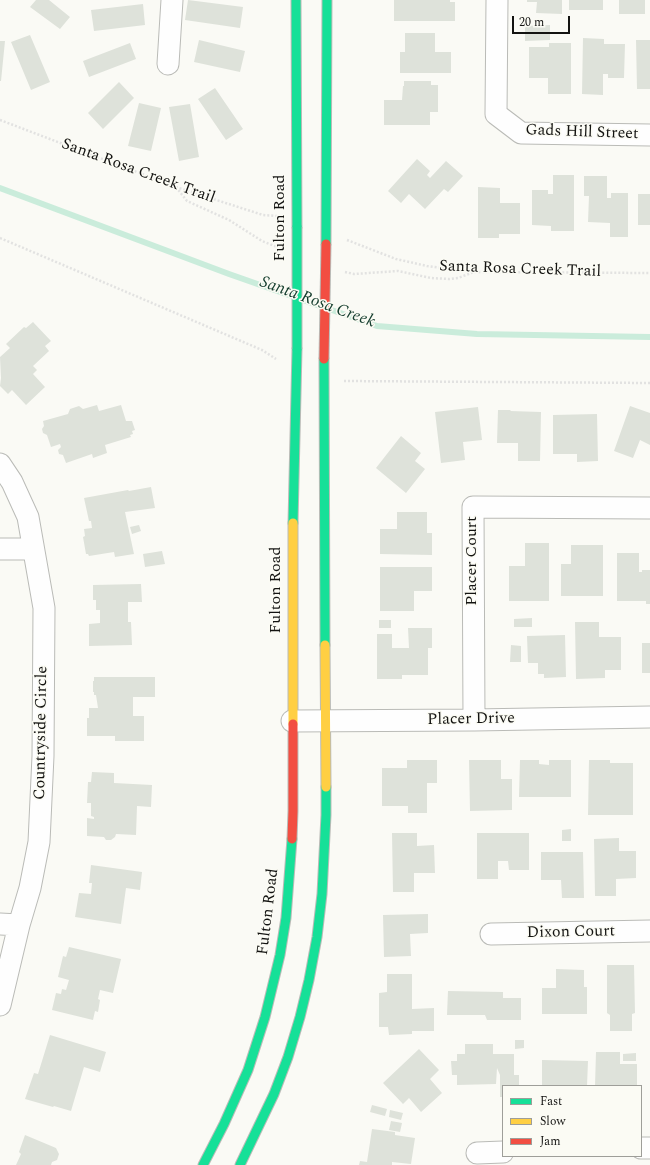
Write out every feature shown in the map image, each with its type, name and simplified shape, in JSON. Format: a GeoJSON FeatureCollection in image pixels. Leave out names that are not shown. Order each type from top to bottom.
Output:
{"type":"FeatureCollection","features":[{"type":"Feature","properties":{"kind":"main road","name":"Fulton Road"},"geometry":{"type":"LineString","coordinates":[[203,1165],[224,1124],[248,1070],[265,1017],[280,955],[286,918],[291,853],[292,811],[292,513],[297,348],[296,0]]}},
{"type":"Feature","properties":{"kind":"main road"},"geometry":{"type":"LineString","coordinates":[[240,1165],[274,1094],[288,1057],[300,1017],[310,980],[318,930],[325,853],[324,358],[327,0]]}},
{"type":"Feature","properties":{"kind":"street"},"geometry":{"type":"LineString","coordinates":[[168,64],[172,0]]}},
{"type":"Feature","properties":{"kind":"street","name":"Gads Hill Street"},"geometry":{"type":"LineString","coordinates":[[497,0],[496,114],[521,132],[650,135]]}},
{"type":"Feature","properties":{"kind":"street","name":"Countryside Circle"},"geometry":{"type":"LineString","coordinates":[[0,464],[12,482],[28,517],[44,608],[43,756],[39,842],[30,888],[10,925],[0,1005]]}},
{"type":"Feature","properties":{"kind":"street","name":"Placer Court"},"geometry":{"type":"LineString","coordinates":[[474,720],[473,507],[650,508]]}},
{"type":"Feature","properties":{"kind":"street"},"geometry":{"type":"LineString","coordinates":[[0,549],[33,549]]}},
{"type":"Feature","properties":{"kind":"street","name":"Placer Drive"},"geometry":{"type":"LineString","coordinates":[[292,721],[650,717]]}},
{"type":"Feature","properties":{"kind":"street","name":"Dixon Court"},"geometry":{"type":"LineString","coordinates":[[491,934],[650,931]]}},
{"type":"Feature","properties":{"kind":"street"},"geometry":{"type":"LineString","coordinates":[[477,1153],[502,1152]]}},
{"type":"Feature","properties":{"kind":"path","name":"Santa Rosa Creek Trail"},"geometry":{"type":"LineString","coordinates":[[0,120],[176,187],[263,215],[278,216]]}},
{"type":"Feature","properties":{"kind":"path"},"geometry":{"type":"LineString","coordinates":[[0,238],[262,350],[276,359]]}},
{"type":"Feature","properties":{"kind":"path","name":"Santa Rosa Creek Trail"},"geometry":{"type":"LineString","coordinates":[[346,239],[396,259],[427,266],[474,272],[650,273]]}},
{"type":"Feature","properties":{"kind":"path"},"geometry":{"type":"LineString","coordinates":[[343,381],[650,383]]}},
{"type":"Feature","properties":{"kind":"building"},"geometry":{"type":"Polygon","coordinates":[[[36,0],[49,0],[70,17],[60,29],[30,7],[36,0]]]}},
{"type":"Feature","properties":{"kind":"building"},"geometry":{"type":"Polygon","coordinates":[[[188,0],[243,7],[240,28],[185,20],[188,0]]]}},
{"type":"Feature","properties":{"kind":"building"},"geometry":{"type":"Polygon","coordinates":[[[394,0],[450,0],[450,2],[455,2],[455,21],[394,21],[394,0]]]}},
{"type":"Feature","properties":{"kind":"building"},"geometry":{"type":"Polygon","coordinates":[[[527,0],[562,0],[562,14],[536,13],[537,2],[527,2],[527,0]]]}},
{"type":"Feature","properties":{"kind":"building"},"geometry":{"type":"Polygon","coordinates":[[[569,0],[603,0],[603,10],[569,10],[569,0]]]}},
{"type":"Feature","properties":{"kind":"building"},"geometry":{"type":"Polygon","coordinates":[[[619,0],[645,0],[645,14],[619,14],[619,0]]]}},
{"type":"Feature","properties":{"kind":"building"},"geometry":{"type":"Polygon","coordinates":[[[143,4],[145,25],[94,31],[91,10],[143,4]]]}},
{"type":"Feature","properties":{"kind":"building"},"geometry":{"type":"Polygon","coordinates":[[[550,25],[550,40],[525,41],[525,26],[550,25]]]}},
{"type":"Feature","properties":{"kind":"building"},"geometry":{"type":"Polygon","coordinates":[[[405,33],[435,33],[435,52],[451,52],[451,73],[400,73],[400,52],[405,52],[405,33]]]}},
{"type":"Feature","properties":{"kind":"building"},"geometry":{"type":"Polygon","coordinates":[[[30,35],[50,82],[31,90],[11,42],[30,35]]]}},
{"type":"Feature","properties":{"kind":"building"},"geometry":{"type":"Polygon","coordinates":[[[583,38],[604,39],[604,44],[625,44],[624,78],[608,78],[608,74],[603,74],[603,95],[582,94],[583,38]]]}},
{"type":"Feature","properties":{"kind":"building"},"geometry":{"type":"Polygon","coordinates":[[[199,40],[245,51],[240,72],[194,62],[199,40]]]}},
{"type":"Feature","properties":{"kind":"building"},"geometry":{"type":"Polygon","coordinates":[[[636,40],[650,40],[650,89],[637,89],[636,40]]]}},
{"type":"Feature","properties":{"kind":"building"},"geometry":{"type":"Polygon","coordinates":[[[0,41],[5,41],[1,81],[0,81],[0,41]]]}},
{"type":"Feature","properties":{"kind":"building"},"geometry":{"type":"Polygon","coordinates":[[[130,43],[136,59],[89,77],[83,61],[130,43]]]}},
{"type":"Feature","properties":{"kind":"building"},"geometry":{"type":"Polygon","coordinates":[[[549,43],[571,43],[571,94],[548,94],[548,78],[529,78],[529,47],[549,47],[549,43]]]}},
{"type":"Feature","properties":{"kind":"building"},"geometry":{"type":"Polygon","coordinates":[[[404,81],[431,81],[431,85],[438,85],[438,112],[430,112],[430,125],[384,125],[384,100],[402,100],[404,81]]]}},
{"type":"Feature","properties":{"kind":"building"},"geometry":{"type":"Polygon","coordinates":[[[119,82],[134,98],[103,129],[88,113],[119,82]]]}},
{"type":"Feature","properties":{"kind":"building"},"geometry":{"type":"Polygon","coordinates":[[[215,88],[243,129],[226,140],[198,99],[215,88]]]}},
{"type":"Feature","properties":{"kind":"building"},"geometry":{"type":"Polygon","coordinates":[[[139,103],[161,108],[151,151],[128,146],[139,103]]]}},
{"type":"Feature","properties":{"kind":"building"},"geometry":{"type":"Polygon","coordinates":[[[190,104],[199,157],[179,161],[169,107],[190,104]]]}},
{"type":"Feature","properties":{"kind":"building"},"geometry":{"type":"Polygon","coordinates":[[[417,159],[430,171],[427,175],[430,178],[446,161],[463,176],[448,192],[444,189],[425,209],[409,194],[401,203],[388,191],[417,159]]]}},
{"type":"Feature","properties":{"kind":"building"},"geometry":{"type":"Polygon","coordinates":[[[553,175],[574,175],[574,231],[551,231],[551,226],[532,225],[532,190],[548,190],[548,194],[553,194],[553,175]]]}},
{"type":"Feature","properties":{"kind":"building"},"geometry":{"type":"Polygon","coordinates":[[[584,176],[607,176],[607,198],[611,198],[611,193],[628,193],[628,237],[610,237],[610,223],[588,222],[589,196],[584,196],[584,176]]]}},
{"type":"Feature","properties":{"kind":"building"},"geometry":{"type":"Polygon","coordinates":[[[478,187],[500,188],[500,203],[520,203],[520,234],[499,234],[499,238],[478,238],[478,187]]]}},
{"type":"Feature","properties":{"kind":"building"},"geometry":{"type":"Polygon","coordinates":[[[638,194],[650,194],[650,225],[638,225],[638,194]]]}},
{"type":"Feature","properties":{"kind":"building"},"geometry":{"type":"Polygon","coordinates":[[[33,322],[51,341],[45,346],[49,351],[33,366],[37,370],[33,374],[45,387],[26,405],[12,390],[8,394],[0,386],[0,357],[10,348],[6,344],[24,327],[26,328],[33,322]]]}},
{"type":"Feature","properties":{"kind":"building"},"geometry":{"type":"Polygon","coordinates":[[[97,405],[99,411],[121,405],[126,421],[132,421],[135,430],[132,431],[133,434],[130,435],[131,437],[105,445],[107,453],[93,458],[92,454],[66,463],[63,455],[59,454],[58,450],[61,447],[60,444],[51,447],[47,435],[43,433],[43,421],[68,414],[70,409],[79,406],[83,409],[97,405]]]}},
{"type":"Feature","properties":{"kind":"building"},"geometry":{"type":"Polygon","coordinates":[[[630,406],[650,413],[650,445],[640,440],[633,458],[614,451],[630,406]]]}},
{"type":"Feature","properties":{"kind":"building"},"geometry":{"type":"Polygon","coordinates":[[[478,407],[482,440],[463,442],[465,460],[441,463],[435,412],[478,407]]]}},
{"type":"Feature","properties":{"kind":"building"},"geometry":{"type":"Polygon","coordinates":[[[498,410],[541,412],[540,461],[518,461],[518,443],[497,443],[498,410]]]}},
{"type":"Feature","properties":{"kind":"building"},"geometry":{"type":"Polygon","coordinates":[[[597,414],[598,461],[577,462],[577,454],[553,454],[553,415],[597,414]]]}},
{"type":"Feature","properties":{"kind":"building"},"geometry":{"type":"Polygon","coordinates":[[[401,436],[421,453],[415,461],[425,469],[406,493],[376,468],[401,436]]]}},
{"type":"Feature","properties":{"kind":"building"},"geometry":{"type":"Polygon","coordinates":[[[151,487],[155,508],[125,512],[134,554],[115,557],[114,552],[89,556],[86,554],[83,537],[85,536],[84,529],[92,528],[84,498],[151,487]]]}},
{"type":"Feature","properties":{"kind":"building"},"geometry":{"type":"Polygon","coordinates":[[[397,512],[427,512],[427,533],[432,533],[432,555],[380,554],[380,529],[397,529],[397,512]]]}},
{"type":"Feature","properties":{"kind":"building"},"geometry":{"type":"Polygon","coordinates":[[[139,525],[141,531],[132,534],[130,527],[139,525]]]}},
{"type":"Feature","properties":{"kind":"building"},"geometry":{"type":"Polygon","coordinates":[[[525,543],[549,543],[549,601],[509,601],[509,566],[525,566],[525,543]]]}},
{"type":"Feature","properties":{"kind":"building"},"geometry":{"type":"Polygon","coordinates":[[[571,545],[603,545],[603,596],[561,596],[561,564],[571,564],[571,545]]]}},
{"type":"Feature","properties":{"kind":"building"},"geometry":{"type":"Polygon","coordinates":[[[162,551],[165,564],[145,567],[143,554],[162,551]]]}},
{"type":"Feature","properties":{"kind":"building"},"geometry":{"type":"Polygon","coordinates":[[[617,553],[639,553],[639,572],[642,572],[642,570],[650,570],[650,604],[646,604],[646,601],[617,601],[617,553]]]}},
{"type":"Feature","properties":{"kind":"building"},"geometry":{"type":"Polygon","coordinates":[[[380,567],[432,567],[432,591],[414,591],[414,611],[380,611],[380,567]]]}},
{"type":"Feature","properties":{"kind":"building"},"geometry":{"type":"Polygon","coordinates":[[[141,584],[142,602],[128,602],[128,622],[131,622],[132,645],[89,646],[89,624],[100,623],[100,610],[96,610],[96,600],[93,600],[93,585],[141,584]]]}},
{"type":"Feature","properties":{"kind":"building"},"geometry":{"type":"Polygon","coordinates":[[[532,618],[532,627],[514,627],[514,619],[532,618]]]}},
{"type":"Feature","properties":{"kind":"building"},"geometry":{"type":"Polygon","coordinates":[[[379,620],[391,620],[391,628],[379,628],[379,620]]]}},
{"type":"Feature","properties":{"kind":"building"},"geometry":{"type":"Polygon","coordinates":[[[575,622],[599,622],[599,637],[621,637],[621,670],[605,670],[605,678],[576,679],[575,622]]]}},
{"type":"Feature","properties":{"kind":"building"},"geometry":{"type":"Polygon","coordinates":[[[408,628],[432,628],[432,648],[428,648],[428,675],[402,675],[402,679],[377,679],[377,634],[392,634],[392,648],[409,648],[408,628]]]}},
{"type":"Feature","properties":{"kind":"building"},"geometry":{"type":"Polygon","coordinates":[[[565,635],[566,677],[544,678],[544,674],[538,674],[538,663],[528,663],[527,636],[565,635]]]}},
{"type":"Feature","properties":{"kind":"building"},"geometry":{"type":"Polygon","coordinates":[[[642,643],[650,643],[650,673],[642,673],[642,643]]]}},
{"type":"Feature","properties":{"kind":"building"},"geometry":{"type":"Polygon","coordinates":[[[511,645],[521,646],[521,662],[510,662],[511,645]]]}},
{"type":"Feature","properties":{"kind":"building"},"geometry":{"type":"Polygon","coordinates":[[[94,677],[155,677],[155,697],[133,697],[133,716],[144,716],[144,741],[115,741],[115,736],[87,736],[87,718],[89,718],[89,708],[98,708],[96,695],[94,695],[93,692],[94,677]]]}},
{"type":"Feature","properties":{"kind":"building"},"geometry":{"type":"Polygon","coordinates":[[[407,760],[437,760],[437,783],[427,783],[427,813],[408,813],[408,806],[382,806],[382,768],[407,768],[407,760]]]}},
{"type":"Feature","properties":{"kind":"building"},"geometry":{"type":"Polygon","coordinates":[[[469,760],[501,760],[501,779],[512,779],[512,810],[470,811],[469,760]]]}},
{"type":"Feature","properties":{"kind":"building"},"geometry":{"type":"Polygon","coordinates":[[[520,760],[539,760],[539,764],[549,765],[549,760],[571,760],[571,797],[519,797],[520,760]]]}},
{"type":"Feature","properties":{"kind":"building"},"geometry":{"type":"Polygon","coordinates":[[[589,760],[610,760],[610,763],[633,763],[633,815],[588,815],[589,760]]]}},
{"type":"Feature","properties":{"kind":"building"},"geometry":{"type":"Polygon","coordinates":[[[92,772],[114,773],[114,783],[152,785],[151,807],[137,806],[136,835],[116,834],[111,840],[106,840],[104,837],[87,836],[87,818],[94,819],[94,817],[91,816],[91,803],[87,803],[88,782],[91,782],[92,772]]]}},
{"type":"Feature","properties":{"kind":"building"},"geometry":{"type":"Polygon","coordinates":[[[571,829],[571,841],[562,841],[562,830],[571,829]]]}},
{"type":"Feature","properties":{"kind":"building"},"geometry":{"type":"Polygon","coordinates":[[[392,833],[417,833],[417,846],[434,845],[435,873],[414,873],[414,892],[393,892],[392,833]]]}},
{"type":"Feature","properties":{"kind":"building"},"geometry":{"type":"Polygon","coordinates":[[[477,833],[529,833],[529,870],[509,870],[508,861],[498,861],[498,879],[477,879],[477,833]]]}},
{"type":"Feature","properties":{"kind":"building"},"geometry":{"type":"Polygon","coordinates":[[[619,838],[619,851],[636,851],[636,878],[616,879],[616,896],[595,896],[594,839],[619,838]]]}},
{"type":"Feature","properties":{"kind":"building"},"geometry":{"type":"Polygon","coordinates":[[[541,852],[583,852],[584,898],[562,898],[561,880],[541,880],[541,852]]]}},
{"type":"Feature","properties":{"kind":"building"},"geometry":{"type":"Polygon","coordinates":[[[91,865],[142,872],[140,890],[126,888],[121,924],[75,917],[79,893],[91,894],[92,883],[89,883],[91,865]]]}},
{"type":"Feature","properties":{"kind":"building"},"geometry":{"type":"Polygon","coordinates":[[[428,914],[428,933],[410,934],[411,956],[384,957],[383,915],[428,914]]]}},
{"type":"Feature","properties":{"kind":"building"},"geometry":{"type":"Polygon","coordinates":[[[69,947],[121,959],[113,993],[100,990],[98,1012],[95,1011],[93,1020],[52,1010],[56,993],[61,994],[62,989],[66,990],[69,980],[58,977],[63,956],[66,957],[69,947]]]}},
{"type":"Feature","properties":{"kind":"building"},"geometry":{"type":"Polygon","coordinates":[[[607,965],[634,965],[635,1013],[632,1014],[632,1031],[610,1031],[610,1015],[607,1013],[607,965]]]}},
{"type":"Feature","properties":{"kind":"building"},"geometry":{"type":"Polygon","coordinates":[[[556,969],[584,970],[584,987],[587,987],[587,1014],[542,1014],[542,988],[556,988],[556,969]]]}},
{"type":"Feature","properties":{"kind":"building"},"geometry":{"type":"Polygon","coordinates":[[[387,974],[412,974],[412,1009],[434,1008],[434,1031],[412,1031],[412,1034],[389,1035],[388,1027],[379,1027],[379,993],[387,992],[387,974]]]}},
{"type":"Feature","properties":{"kind":"building"},"geometry":{"type":"Polygon","coordinates":[[[448,991],[503,992],[503,998],[521,998],[521,1020],[487,1020],[485,1015],[447,1015],[448,991]]]}},
{"type":"Feature","properties":{"kind":"building"},"geometry":{"type":"Polygon","coordinates":[[[50,1035],[106,1052],[100,1072],[84,1067],[71,1111],[25,1099],[34,1073],[38,1074],[50,1035]]]}},
{"type":"Feature","properties":{"kind":"building"},"geometry":{"type":"Polygon","coordinates":[[[515,1040],[524,1040],[524,1048],[515,1049],[515,1040]]]}},
{"type":"Feature","properties":{"kind":"building"},"geometry":{"type":"Polygon","coordinates":[[[465,1044],[493,1044],[493,1054],[514,1054],[514,1075],[519,1075],[519,1085],[502,1085],[502,1097],[500,1097],[500,1075],[497,1068],[496,1084],[457,1085],[457,1075],[452,1075],[451,1061],[457,1061],[457,1054],[465,1054],[465,1044]]]}},
{"type":"Feature","properties":{"kind":"building"},"geometry":{"type":"Polygon","coordinates":[[[419,1049],[439,1070],[430,1079],[442,1093],[421,1112],[409,1098],[403,1104],[383,1083],[419,1049]]]}},
{"type":"Feature","properties":{"kind":"building"},"geometry":{"type":"Polygon","coordinates":[[[596,1052],[620,1052],[620,1064],[637,1064],[637,1085],[595,1085],[596,1052]]]}},
{"type":"Feature","properties":{"kind":"building"},"geometry":{"type":"Polygon","coordinates":[[[636,1053],[636,1061],[623,1061],[623,1054],[636,1053]]]}},
{"type":"Feature","properties":{"kind":"building"},"geometry":{"type":"Polygon","coordinates":[[[542,1060],[588,1061],[587,1085],[542,1085],[542,1060]]]}},
{"type":"Feature","properties":{"kind":"building"},"geometry":{"type":"Polygon","coordinates":[[[372,1105],[387,1109],[385,1116],[370,1112],[372,1105]]]}},
{"type":"Feature","properties":{"kind":"building"},"geometry":{"type":"Polygon","coordinates":[[[390,1110],[403,1113],[401,1120],[389,1117],[390,1110]]]}},
{"type":"Feature","properties":{"kind":"building"},"geometry":{"type":"Polygon","coordinates":[[[391,1121],[402,1123],[400,1132],[389,1130],[391,1121]]]}},
{"type":"Feature","properties":{"kind":"building"},"geometry":{"type":"Polygon","coordinates":[[[372,1129],[395,1132],[395,1135],[415,1138],[411,1164],[392,1162],[392,1165],[359,1165],[360,1161],[367,1162],[372,1129]]]}},
{"type":"Feature","properties":{"kind":"building"},"geometry":{"type":"Polygon","coordinates":[[[25,1135],[56,1148],[59,1154],[57,1160],[52,1162],[51,1165],[16,1165],[21,1154],[19,1152],[25,1135]]]}},
{"type":"Feature","properties":{"kind":"waterway","name":"Santa Rosa Creek"},"geometry":{"type":"LineString","coordinates":[[0,188],[229,274],[320,306]]}},
{"type":"Feature","properties":{"kind":"waterway","name":"Santa Rosa Creek"},"geometry":{"type":"LineString","coordinates":[[329,309],[377,326],[477,334],[650,337]]}},
{"type":"Feature","properties":{"kind":"traffic: fast"},"geometry":{"type":"LineString","coordinates":[[296,0],[297,227]]}},
{"type":"Feature","properties":{"kind":"traffic: fast"},"geometry":{"type":"LineString","coordinates":[[326,244],[327,0]]}},
{"type":"Feature","properties":{"kind":"traffic: fast"},"geometry":{"type":"LineString","coordinates":[[297,227],[297,349]]}},
{"type":"Feature","properties":{"kind":"traffic: fast"},"geometry":{"type":"LineString","coordinates":[[293,523],[297,349]]}},
{"type":"Feature","properties":{"kind":"traffic: fast"},"geometry":{"type":"LineString","coordinates":[[324,359],[325,645]]}},
{"type":"Feature","properties":{"kind":"traffic: fast"},"geometry":{"type":"LineString","coordinates":[[240,1165],[274,1094],[288,1057],[309,980],[317,937],[322,894],[326,787]]}},
{"type":"Feature","properties":{"kind":"traffic: fast"},"geometry":{"type":"LineString","coordinates":[[203,1165],[224,1124],[248,1070],[265,1017],[280,955],[286,918],[292,839]]}},
{"type":"Feature","properties":{"kind":"traffic: slow"},"geometry":{"type":"LineString","coordinates":[[293,523],[293,724]]}},
{"type":"Feature","properties":{"kind":"traffic: slow"},"geometry":{"type":"LineString","coordinates":[[325,645],[326,787]]}},
{"type":"Feature","properties":{"kind":"traffic: jam"},"geometry":{"type":"LineString","coordinates":[[324,359],[326,244]]}},
{"type":"Feature","properties":{"kind":"traffic: jam"},"geometry":{"type":"LineString","coordinates":[[292,839],[293,724]]}}]}
